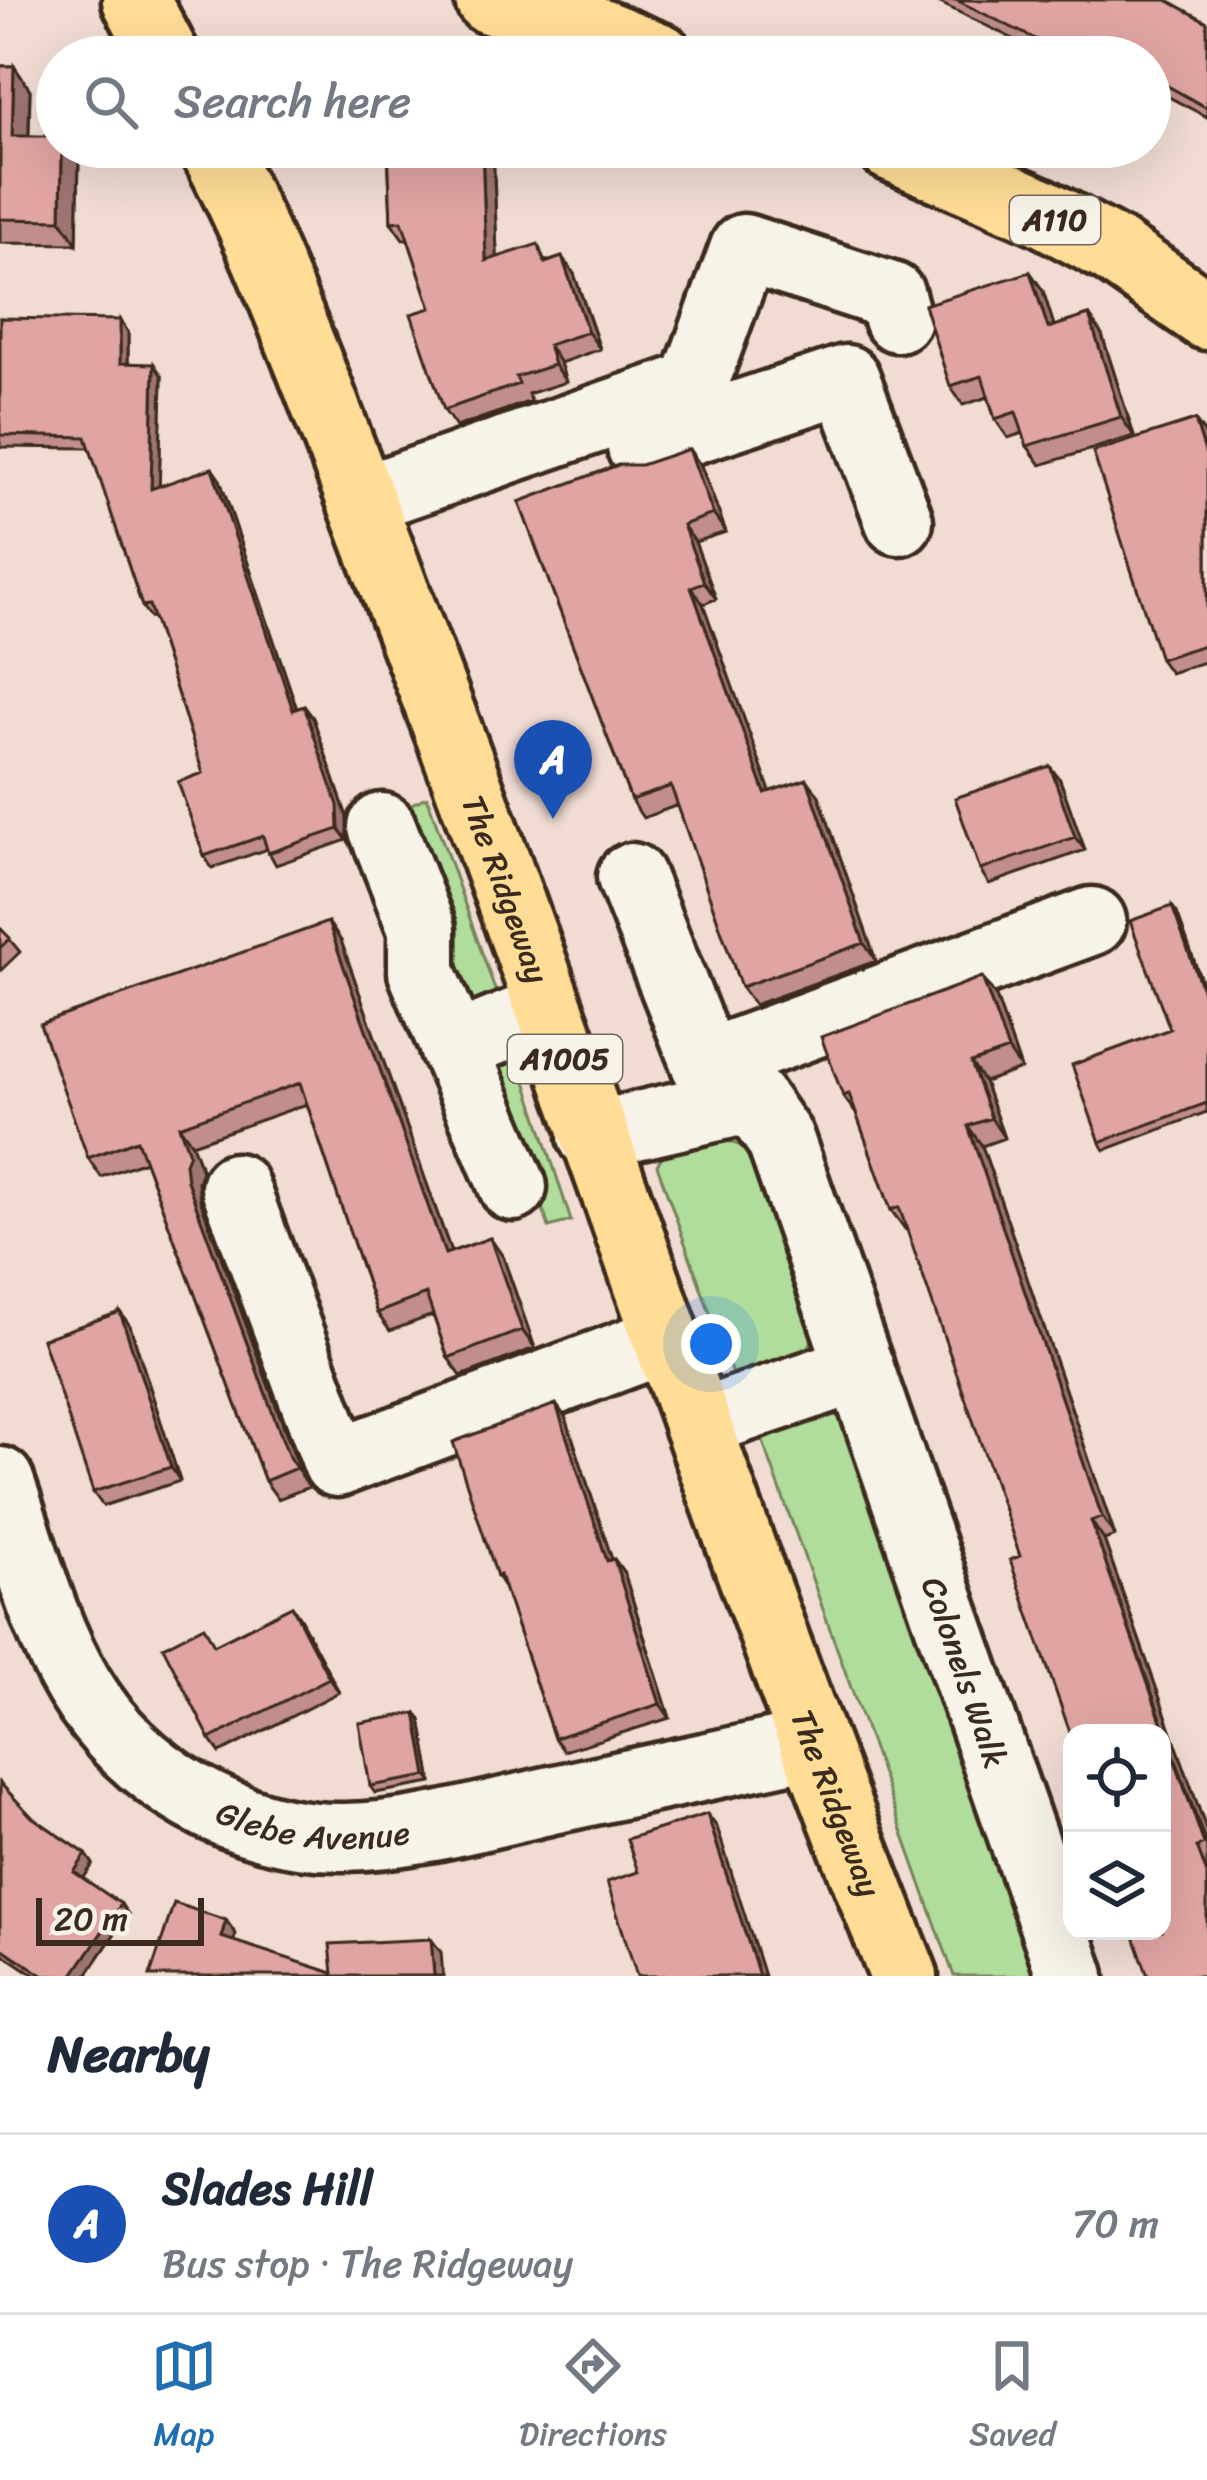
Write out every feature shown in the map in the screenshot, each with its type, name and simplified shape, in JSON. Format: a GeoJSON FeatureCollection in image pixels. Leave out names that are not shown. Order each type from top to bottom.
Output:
{"type":"FeatureCollection","features":[{"type":"Feature","properties":{"kind":"main road"},"geometry":{"type":"LineString","coordinates":[[136,0],[155,36]]}},
{"type":"Feature","properties":{"kind":"main road"},"geometry":{"type":"LineString","coordinates":[[489,0],[605,36]]}},
{"type":"Feature","properties":{"kind":"main road","name":"The Ridgeway"},"geometry":{"type":"LineString","coordinates":[[224,168],[254,224],[504,878],[812,1744],[904,1976]]}},
{"type":"Feature","properties":{"kind":"main road","name":"A110"},"geometry":{"type":"LineString","coordinates":[[939,168],[1113,250],[1207,316]]}},
{"type":"Feature","properties":{"kind":"street"},"geometry":{"type":"LineString","coordinates":[[368,518],[694,385],[744,248],[891,296],[897,318]]}},
{"type":"Feature","properties":{"kind":"street"},"geometry":{"type":"LineString","coordinates":[[368,518],[846,379],[899,521]]}},
{"type":"Feature","properties":{"kind":"street"},"geometry":{"type":"LineString","coordinates":[[382,827],[422,928],[422,972],[514,1187]]}},
{"type":"Feature","properties":{"kind":"street","name":"Colonels Walk"},"geometry":{"type":"LineString","coordinates":[[631,877],[729,1081],[780,1139],[1071,1976]]}},
{"type":"Feature","properties":{"kind":"street"},"geometry":{"type":"LineString","coordinates":[[592,1136],[1092,921]]}},
{"type":"Feature","properties":{"kind":"street"},"geometry":{"type":"LineString","coordinates":[[453,1048],[548,1010]]}},
{"type":"Feature","properties":{"kind":"street"},"geometry":{"type":"LineString","coordinates":[[236,1187],[337,1463],[666,1339]]}},
{"type":"Feature","properties":{"kind":"street"},"geometry":{"type":"LineString","coordinates":[[697,1424],[860,1368]]}},
{"type":"Feature","properties":{"kind":"street","name":"Glebe Avenue"},"geometry":{"type":"LineString","coordinates":[[0,1481],[49,1620],[79,1686],[119,1740],[166,1780],[222,1814],[286,1832],[344,1838],[415,1830],[812,1744]]}},
{"type":"Feature","properties":{"kind":"green space"},"geometry":{"type":"Polygon","coordinates":[[[427,797],[500,1004],[462,1007],[404,807],[427,797]]]}},
{"type":"Feature","properties":{"kind":"green space"},"geometry":{"type":"Polygon","coordinates":[[[515,1047],[571,1221],[549,1227],[490,1060],[515,1047]]]}},
{"type":"Feature","properties":{"kind":"green space"},"geometry":{"type":"Polygon","coordinates":[[[723,1139],[744,1147],[764,1166],[812,1325],[811,1343],[793,1370],[734,1380],[657,1165],[677,1146],[723,1139]]]}},
{"type":"Feature","properties":{"kind":"green space"},"geometry":{"type":"Polygon","coordinates":[[[817,1406],[846,1421],[1043,1976],[954,1976],[760,1433],[817,1406]]]}},
{"type":"Feature","properties":{"kind":"building"},"geometry":{"type":"Polygon","coordinates":[[[956,0],[1167,0],[1207,22],[1207,108],[1171,88],[1171,36],[1029,36],[956,0]]]}},
{"type":"Feature","properties":{"kind":"building"},"geometry":{"type":"Polygon","coordinates":[[[0,66],[14,66],[12,136],[36,136],[36,168],[62,168],[61,220],[0,219],[0,66]]]}},
{"type":"Feature","properties":{"kind":"building"},"geometry":{"type":"Polygon","coordinates":[[[389,168],[483,168],[486,261],[538,244],[545,263],[562,257],[588,332],[548,345],[554,365],[516,377],[519,384],[444,410],[411,314],[431,308],[402,221],[391,222],[389,168]]]}},
{"type":"Feature","properties":{"kind":"building"},"geometry":{"type":"Polygon","coordinates":[[[1030,272],[1048,328],[1089,315],[1121,417],[1027,446],[1016,412],[995,419],[982,376],[950,386],[924,305],[1030,272]]]}},
{"type":"Feature","properties":{"kind":"building"},"geometry":{"type":"Polygon","coordinates":[[[0,318],[120,320],[120,363],[154,364],[151,489],[212,468],[293,710],[304,706],[338,805],[339,829],[268,853],[263,836],[204,856],[178,782],[203,773],[149,605],[142,606],[86,437],[0,435],[0,318]]]}},
{"type":"Feature","properties":{"kind":"building"},"geometry":{"type":"Polygon","coordinates":[[[1195,420],[1207,458],[1207,644],[1160,659],[1093,452],[1195,420]]]}},
{"type":"Feature","properties":{"kind":"building"},"geometry":{"type":"Polygon","coordinates":[[[689,449],[713,514],[683,525],[704,582],[691,587],[765,793],[807,779],[864,943],[741,987],[671,786],[631,800],[519,502],[618,465],[641,465],[689,449]]]}},
{"type":"Feature","properties":{"kind":"building"},"geometry":{"type":"Polygon","coordinates":[[[1050,766],[1075,837],[980,870],[955,798],[1050,766]]]}},
{"type":"Feature","properties":{"kind":"building"},"geometry":{"type":"Polygon","coordinates":[[[1172,906],[1207,1003],[1207,1103],[1100,1142],[1072,1065],[1170,1029],[1130,921],[1172,906]]]}},
{"type":"Feature","properties":{"kind":"building"},"geometry":{"type":"Polygon","coordinates":[[[328,922],[445,1254],[490,1238],[522,1330],[448,1358],[426,1294],[377,1313],[300,1083],[179,1126],[189,1153],[187,1181],[296,1468],[265,1481],[137,1140],[88,1158],[40,1024],[328,922]]]}},
{"type":"Feature","properties":{"kind":"building"},"geometry":{"type":"Polygon","coordinates":[[[0,928],[10,938],[0,948],[0,928]]]}},
{"type":"Feature","properties":{"kind":"building"},"geometry":{"type":"Polygon","coordinates":[[[982,977],[1008,1050],[971,1063],[991,1118],[968,1126],[1102,1517],[1091,1521],[1162,1724],[1067,1724],[1010,1560],[1020,1556],[899,1207],[891,1210],[849,1094],[843,1096],[821,1037],[982,977]]]}},
{"type":"Feature","properties":{"kind":"building"},"geometry":{"type":"Polygon","coordinates":[[[120,1312],[171,1467],[93,1492],[42,1339],[120,1312]]]}},
{"type":"Feature","properties":{"kind":"building"},"geometry":{"type":"Polygon","coordinates":[[[556,1404],[607,1561],[614,1559],[660,1704],[554,1738],[453,1442],[556,1404]]]}},
{"type":"Feature","properties":{"kind":"building"},"geometry":{"type":"Polygon","coordinates":[[[292,1606],[329,1678],[210,1739],[163,1647],[204,1626],[214,1645],[292,1606]]]}},
{"type":"Feature","properties":{"kind":"building"},"geometry":{"type":"Polygon","coordinates":[[[416,1713],[427,1776],[370,1786],[359,1723],[416,1713]]]}},
{"type":"Feature","properties":{"kind":"building"},"geometry":{"type":"Polygon","coordinates":[[[1171,1750],[1204,1844],[1197,1847],[1207,1874],[1207,1976],[1148,1976],[1135,1940],[1171,1940],[1171,1750]]]}},
{"type":"Feature","properties":{"kind":"building"},"geometry":{"type":"Polygon","coordinates":[[[0,1783],[32,1817],[86,1854],[74,1872],[121,1904],[72,1976],[44,1976],[0,1947],[0,1783]]]}},
{"type":"Feature","properties":{"kind":"building"},"geometry":{"type":"Polygon","coordinates":[[[707,1814],[759,1976],[637,1976],[607,1882],[638,1872],[627,1839],[707,1814]]]}},
{"type":"Feature","properties":{"kind":"building"},"geometry":{"type":"Polygon","coordinates":[[[174,1903],[226,1920],[221,1937],[333,1973],[330,1944],[431,1939],[434,1976],[150,1976],[174,1903]]]}},
{"type":"Feature","properties":{"kind":"place","name":"Slades Hill"},"geometry":{"type":"Point","coordinates":[553,819]}}]}
